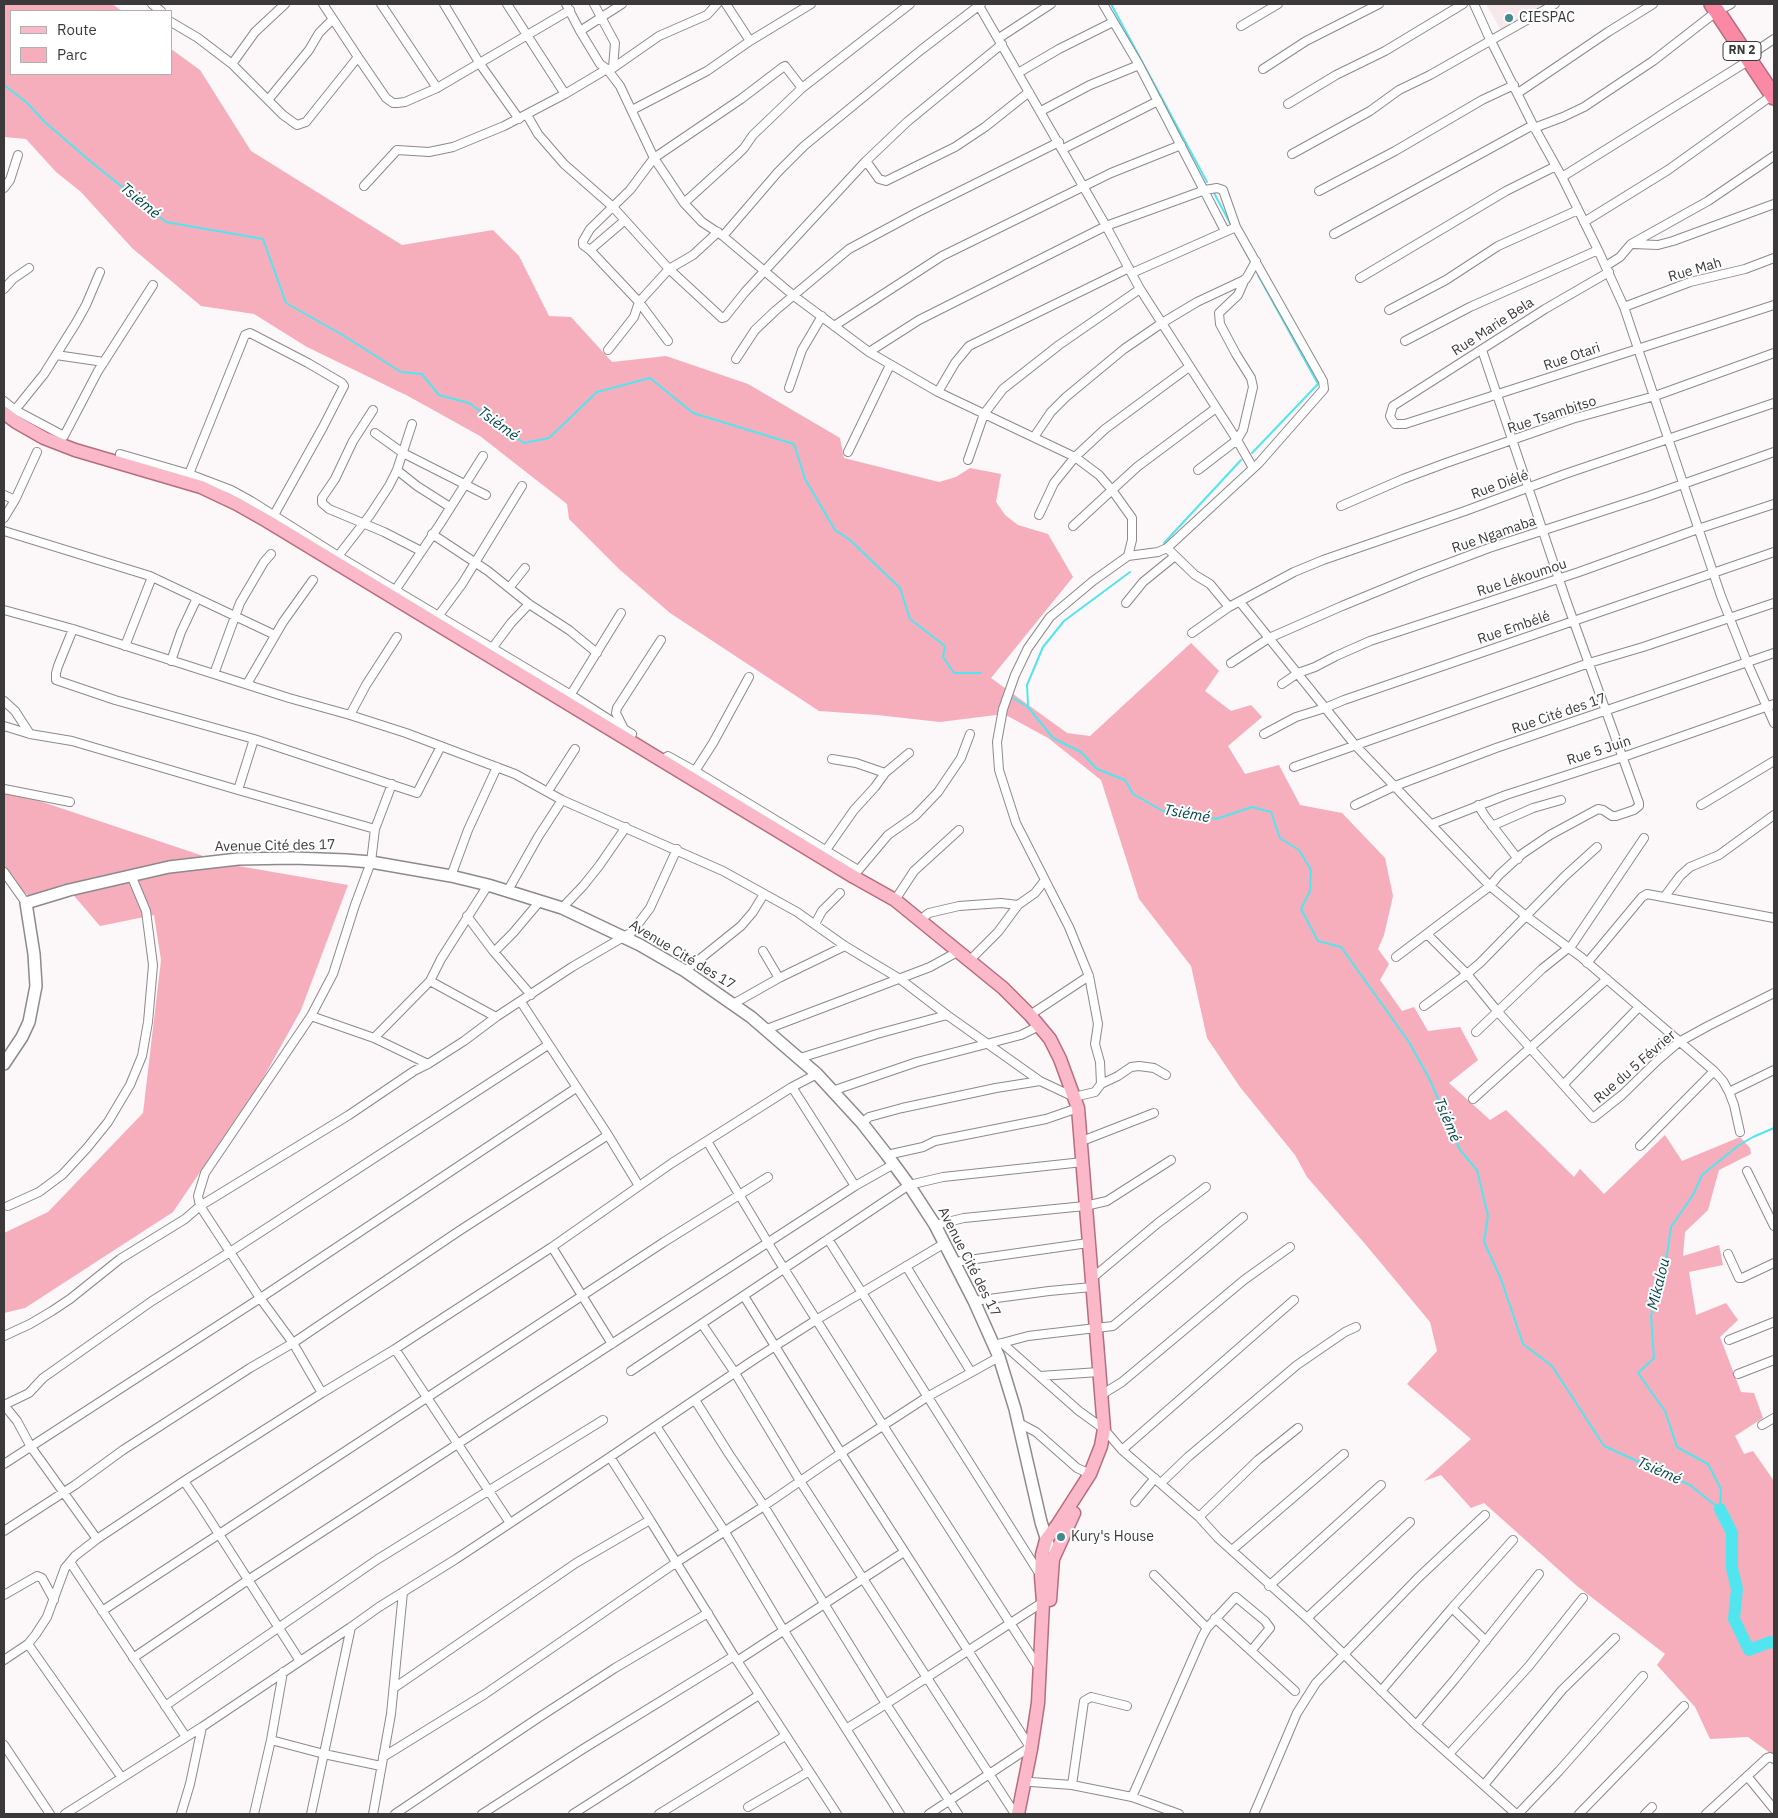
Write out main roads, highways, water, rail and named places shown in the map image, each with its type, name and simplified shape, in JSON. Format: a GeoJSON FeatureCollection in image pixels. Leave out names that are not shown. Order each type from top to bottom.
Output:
{"type":"FeatureCollection","features":[{"type":"Feature","properties":{"kind":"highway","name":"RN 2"},"geometry":{"type":"LineString","coordinates":[[1714,8],[1748,61],[1774,96]]}},
{"type":"Feature","properties":{"kind":"main road"},"geometry":{"type":"LineString","coordinates":[[9,412],[16,422],[44,438],[75,450],[165,475],[210,491],[336,559],[393,593],[568,699],[629,741],[856,874],[895,900],[1004,988],[1050,1039],[1060,1059],[1076,1103],[1082,1142],[1085,1206],[1104,1430],[1101,1446],[1083,1495],[1041,1576],[1043,1602],[1041,1671],[1031,1748],[1016,1814]]}},
{"type":"Feature","properties":{"kind":"main road"},"geometry":{"type":"LineString","coordinates":[[1024,1814],[1031,1782],[1043,1703],[1050,1557],[1046,1540],[1090,1475]]}},
{"type":"Feature","properties":{"kind":"waterway"},"geometry":{"type":"LineString","coordinates":[[1111,4],[1207,182]]}},
{"type":"Feature","properties":{"kind":"waterway","name":"Tsiémé"},"geometry":{"type":"LineString","coordinates":[[4,85],[26,102],[46,123],[90,161],[166,222],[263,239],[286,303],[341,334],[401,372],[422,374],[439,395],[469,403],[524,443],[549,438],[597,392],[650,378],[693,413],[794,444],[805,479],[835,530],[850,540],[900,588],[910,619],[945,646],[943,657],[954,673],[981,673]]}},
{"type":"Feature","properties":{"kind":"waterway"},"geometry":{"type":"LineString","coordinates":[[1214,193],[1230,223]]}},
{"type":"Feature","properties":{"kind":"waterway"},"geometry":{"type":"LineString","coordinates":[[1235,233],[1251,262]]}},
{"type":"Feature","properties":{"kind":"waterway"},"geometry":{"type":"LineString","coordinates":[[1252,453],[1318,384],[1258,275]]}},
{"type":"Feature","properties":{"kind":"waterway"},"geometry":{"type":"LineString","coordinates":[[1164,543],[1241,460]]}},
{"type":"Feature","properties":{"kind":"waterway"},"geometry":{"type":"LineString","coordinates":[[1028,705],[1027,685],[1043,647],[1064,621],[1130,572]]}},
{"type":"Feature","properties":{"kind":"waterway","name":"Tsiémé"},"geometry":{"type":"LineString","coordinates":[[1013,698],[1028,707],[1053,738],[1081,752],[1097,769],[1125,780],[1133,794],[1163,811],[1195,814],[1216,819],[1252,807],[1271,812],[1280,838],[1299,850],[1311,870],[1310,891],[1301,909],[1318,941],[1341,947],[1409,1042],[1430,1080],[1460,1150],[1477,1170],[1488,1216],[1484,1242],[1501,1279],[1523,1344],[1552,1366],[1604,1446],[1690,1485],[1720,1509]]}},
{"type":"Feature","properties":{"kind":"waterway","name":"Mikalou"},"geometry":{"type":"LineString","coordinates":[[1720,1509],[1721,1489],[1708,1464],[1677,1447],[1665,1411],[1638,1373],[1654,1358],[1651,1316],[1664,1275],[1671,1227],[1693,1195],[1702,1175],[1739,1145],[1774,1128]]}},
{"type":"Feature","properties":{"kind":"waterway","name":"Tsiémé"},"geometry":{"type":"LineString","coordinates":[[1720,1509],[1732,1533],[1732,1568],[1737,1589],[1734,1619],[1749,1650],[1770,1642],[1774,1643]]}},
{"type":"Feature","properties":{"kind":"place","name":"CIESPAC"},"geometry":{"type":"Point","coordinates":[1509,18]}},
{"type":"Feature","properties":{"kind":"place","name":"Kury's House"},"geometry":{"type":"Point","coordinates":[1061,1537]}}]}
